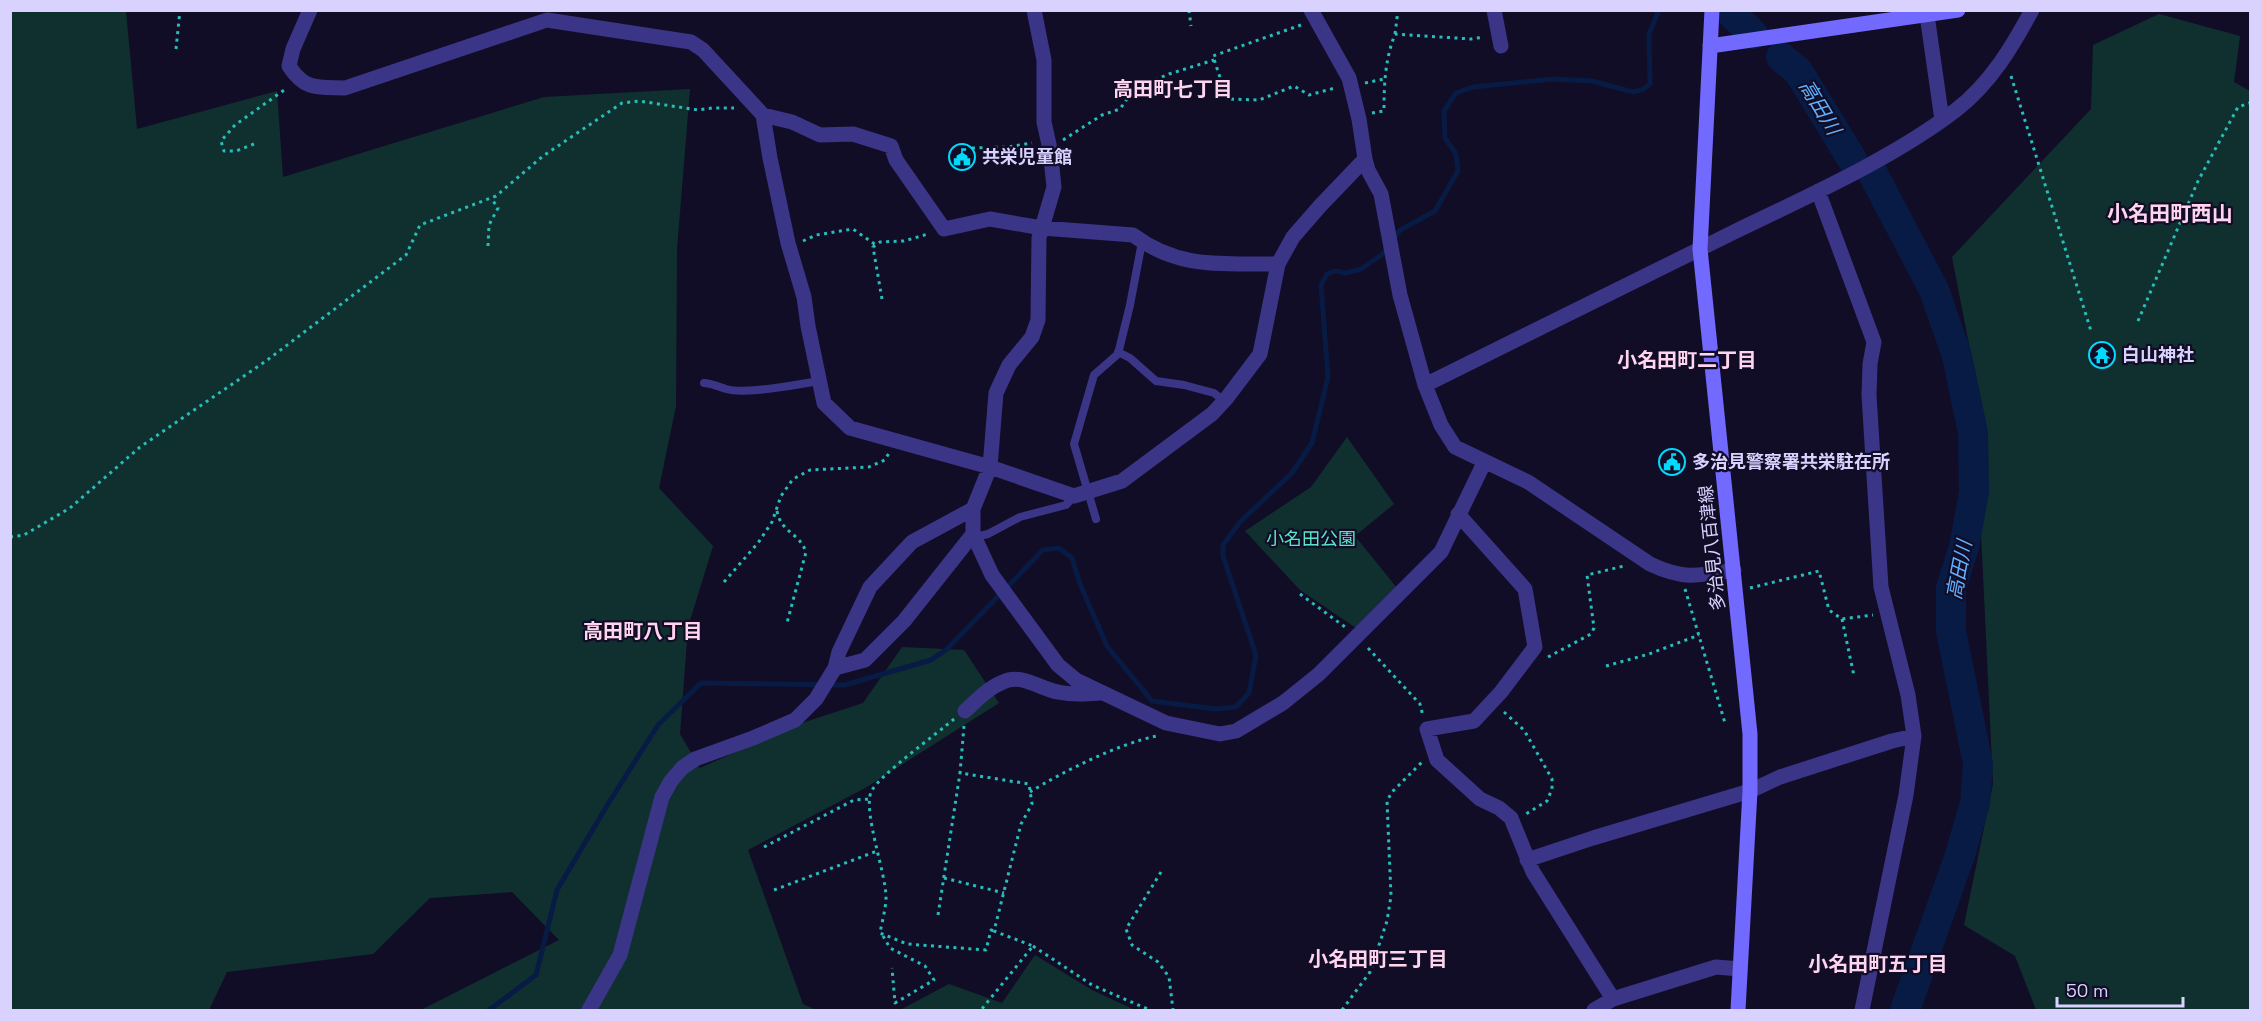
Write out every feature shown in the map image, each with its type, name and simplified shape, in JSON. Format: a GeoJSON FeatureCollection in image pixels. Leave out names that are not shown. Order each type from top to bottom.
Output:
{"type":"FeatureCollection","features":[{"type":"Feature","properties":{"kind":"main road","name":"多治見八百津線"},"geometry":{"type":"LineString","coordinates":[[1712,10],[1700,249],[1749,734],[1750,791],[1738,1011]]}},
{"type":"Feature","properties":{"kind":"main road"},"geometry":{"type":"LineString","coordinates":[[1710,46],[1958,10]]}},
{"type":"Feature","properties":{"kind":"street"},"geometry":{"type":"LineString","coordinates":[[310,10],[293,49],[289,66],[298,80],[315,87],[345,88],[546,20],[691,42],[703,50],[760,112],[792,122],[820,135],[853,134],[891,146],[896,160],[944,229],[990,219],[1042,228],[1133,235],[1167,254],[1191,262],[1278,264]]}},
{"type":"Feature","properties":{"kind":"street"},"geometry":{"type":"LineString","coordinates":[[1034,10],[1044,60],[1044,122],[1054,187],[1039,238],[1038,320],[1032,336],[1009,365],[996,393],[990,467],[973,509],[974,535],[997,582],[1058,665],[1076,680],[1100,693],[1166,723],[1220,734],[1236,731],[1283,703],[1319,674],[1441,552],[1484,463]]}},
{"type":"Feature","properties":{"kind":"street"},"geometry":{"type":"LineString","coordinates":[[1494,10],[1499,40]]}},
{"type":"Feature","properties":{"kind":"street"},"geometry":{"type":"LineString","coordinates":[[1425,385],[1818,191],[1910,141],[1957,109],[1987,80],[2005,57],[2032,10]]}},
{"type":"Feature","properties":{"kind":"street"},"geometry":{"type":"LineString","coordinates":[[1933,13],[1942,120]]}},
{"type":"Feature","properties":{"kind":"street"},"geometry":{"type":"LineString","coordinates":[[1314,14],[1351,83],[1359,116],[1365,159],[1368,170],[1381,194],[1400,295],[1425,385],[1442,425],[1455,447],[1484,463],[1528,482],[1641,558],[1670,573],[1692,577],[1734,570]]}},
{"type":"Feature","properties":{"kind":"street"},"geometry":{"type":"LineString","coordinates":[[760,112],[788,243],[804,297],[825,404],[849,428],[1080,494],[1122,482],[1212,414],[1224,400],[1260,354],[1278,264],[1293,237],[1365,159]]}},
{"type":"Feature","properties":{"kind":"street"},"geometry":{"type":"LineString","coordinates":[[1818,191],[1874,342],[1870,364],[1869,394],[1881,587],[1908,695],[1914,736],[1906,795],[1862,1011]]}},
{"type":"Feature","properties":{"kind":"street"},"geometry":{"type":"LineString","coordinates":[[589,1011],[620,955],[662,797],[671,781],[682,768],[695,759],[795,720],[818,695],[833,671],[839,652],[870,587],[912,542],[973,509]]}},
{"type":"Feature","properties":{"kind":"street"},"geometry":{"type":"LineString","coordinates":[[1458,514],[1525,589],[1535,647],[1474,721],[1427,729],[1434,751],[1437,760],[1480,799],[1499,808],[1511,818],[1533,872],[1613,999]]}},
{"type":"Feature","properties":{"kind":"street"},"geometry":{"type":"LineString","coordinates":[[833,671],[865,660],[904,621],[974,535]]}},
{"type":"Feature","properties":{"kind":"street"},"geometry":{"type":"LineString","coordinates":[[965,711],[991,688],[1005,680],[1029,681],[1054,692],[1080,695],[1100,693]]}},
{"type":"Feature","properties":{"kind":"street"},"geometry":{"type":"LineString","coordinates":[[1527,860],[1750,791],[1780,777],[1914,736]]}},
{"type":"Feature","properties":{"kind":"street"},"geometry":{"type":"LineString","coordinates":[[1594,1011],[1613,999],[1716,967],[1740,969]]}},
{"type":"Feature","properties":{"kind":"lane"},"geometry":{"type":"LineString","coordinates":[[1096,519],[1080,494],[1074,444],[1094,375],[1118,351],[1130,306],[1142,242]]}},
{"type":"Feature","properties":{"kind":"lane"},"geometry":{"type":"LineString","coordinates":[[1118,351],[1130,358],[1156,381],[1214,393],[1224,400]]}},
{"type":"Feature","properties":{"kind":"lane"},"geometry":{"type":"LineString","coordinates":[[704,383],[719,385],[726,389],[763,390],[820,381]]}},
{"type":"Feature","properties":{"kind":"lane"},"geometry":{"type":"LineString","coordinates":[[974,535],[988,534],[1020,517],[1066,505],[1080,494]]}},
{"type":"Feature","properties":{"kind":"path"},"geometry":{"type":"LineString","coordinates":[[176,49],[180,10]]}},
{"type":"Feature","properties":{"kind":"path"},"geometry":{"type":"LineString","coordinates":[[1189,10],[1191,26]]}},
{"type":"Feature","properties":{"kind":"path"},"geometry":{"type":"LineString","coordinates":[[1359,116],[1384,111],[1384,80],[1398,10]]}},
{"type":"Feature","properties":{"kind":"path"},"geometry":{"type":"LineString","coordinates":[[1314,14],[1297,27],[1213,56],[1227,99],[1259,100],[1294,86],[1309,95],[1351,83],[1384,80]]}},
{"type":"Feature","properties":{"kind":"path"},"geometry":{"type":"LineString","coordinates":[[1395,34],[1499,40]]}},
{"type":"Feature","properties":{"kind":"path"},"geometry":{"type":"LineString","coordinates":[[2005,57],[2091,331]]}},
{"type":"Feature","properties":{"kind":"path"},"geometry":{"type":"LineString","coordinates":[[972,148],[1049,143],[1102,115],[1120,109],[1134,89],[1169,74],[1214,60]]}},
{"type":"Feature","properties":{"kind":"path"},"geometry":{"type":"LineString","coordinates":[[254,144],[236,151],[224,152],[221,141],[235,125],[298,80]]}},
{"type":"Feature","properties":{"kind":"path"},"geometry":{"type":"LineString","coordinates":[[10,537],[24,535],[70,508],[140,447],[267,361],[406,255],[420,225],[496,196],[543,156],[622,104],[639,101],[698,110],[712,108],[760,112]]}},
{"type":"Feature","properties":{"kind":"path"},"geometry":{"type":"LineString","coordinates":[[2138,321],[2198,182],[2238,107],[2250,103]]}},
{"type":"Feature","properties":{"kind":"path"},"geometry":{"type":"LineString","coordinates":[[488,246],[489,225],[498,208],[491,198]]}},
{"type":"Feature","properties":{"kind":"path"},"geometry":{"type":"LineString","coordinates":[[788,243],[853,229],[876,245]]}},
{"type":"Feature","properties":{"kind":"path"},"geometry":{"type":"LineString","coordinates":[[882,298],[873,247],[880,242],[904,242],[944,229]]}},
{"type":"Feature","properties":{"kind":"path"},"geometry":{"type":"LineString","coordinates":[[724,582],[758,543],[772,522],[781,496],[793,479],[810,470],[870,467],[885,460],[894,441]]}},
{"type":"Feature","properties":{"kind":"path"},"geometry":{"type":"LineString","coordinates":[[777,509],[779,520],[802,541],[806,552],[787,623]]}},
{"type":"Feature","properties":{"kind":"path"},"geometry":{"type":"LineString","coordinates":[[1526,657],[1551,656],[1591,634],[1594,628],[1587,575],[1635,564],[1641,558]]}},
{"type":"Feature","properties":{"kind":"path"},"geometry":{"type":"LineString","coordinates":[[1736,591],[1819,571],[1829,610],[1842,619],[1886,613]]}},
{"type":"Feature","properties":{"kind":"path"},"geometry":{"type":"LineString","coordinates":[[1681,575],[1725,723]]}},
{"type":"Feature","properties":{"kind":"path"},"geometry":{"type":"LineString","coordinates":[[1299,594],[1357,636],[1420,704],[1427,729]]}},
{"type":"Feature","properties":{"kind":"path"},"geometry":{"type":"LineString","coordinates":[[1842,619],[1854,676]]}},
{"type":"Feature","properties":{"kind":"path"},"geometry":{"type":"LineString","coordinates":[[1606,666],[1648,654],[1699,635]]}},
{"type":"Feature","properties":{"kind":"path"},"geometry":{"type":"LineString","coordinates":[[1495,698],[1507,716],[1524,730],[1552,779],[1552,789],[1547,801],[1512,823]]}},
{"type":"Feature","properties":{"kind":"path"},"geometry":{"type":"LineString","coordinates":[[938,915],[960,773],[965,711]]}},
{"type":"Feature","properties":{"kind":"path"},"geometry":{"type":"LineString","coordinates":[[892,968],[895,1003],[934,980],[925,966],[890,948],[880,933],[886,897],[877,851],[871,793],[882,779],[965,711]]}},
{"type":"Feature","properties":{"kind":"path"},"geometry":{"type":"LineString","coordinates":[[1030,792],[1057,776],[1116,750],[1164,735]]}},
{"type":"Feature","properties":{"kind":"path"},"geometry":{"type":"LineString","coordinates":[[1342,1011],[1370,972],[1390,909],[1387,801],[1392,792],[1434,751]]}},
{"type":"Feature","properties":{"kind":"path"},"geometry":{"type":"LineString","coordinates":[[960,773],[1029,784],[1032,804],[1022,824],[994,931]]}},
{"type":"Feature","properties":{"kind":"path"},"geometry":{"type":"LineString","coordinates":[[764,848],[854,800],[871,799]]}},
{"type":"Feature","properties":{"kind":"path"},"geometry":{"type":"LineString","coordinates":[[774,890],[877,851]]}},
{"type":"Feature","properties":{"kind":"path"},"geometry":{"type":"LineString","coordinates":[[1161,872],[1126,929],[1132,945],[1158,962],[1170,977],[1173,1011]]}},
{"type":"Feature","properties":{"kind":"path"},"geometry":{"type":"LineString","coordinates":[[943,878],[1004,892]]}},
{"type":"Feature","properties":{"kind":"path"},"geometry":{"type":"LineString","coordinates":[[882,934],[907,944],[986,950],[991,930],[1033,946],[1092,985],[1150,1011]]}},
{"type":"Feature","properties":{"kind":"path"},"geometry":{"type":"LineString","coordinates":[[981,1011],[1033,946]]}},
{"type":"Feature","properties":{"kind":"green space"},"geometry":{"type":"Polygon","coordinates":[[[10,11],[126,11],[137,129],[277,91],[283,177],[544,97],[690,89],[677,249],[676,406],[659,488],[713,546],[688,627],[680,734],[700,768],[799,724],[863,703],[902,647],[964,650],[999,703],[865,788],[748,850],[803,1004],[816,1010],[421,1010],[559,940],[512,892],[430,898],[373,954],[227,972],[209,1010],[11,1010],[10,11]]]}},
{"type":"Feature","properties":{"kind":"green space"},"geometry":{"type":"Polygon","coordinates":[[[2159,14],[2240,36],[2234,82],[2250,91],[2250,1010],[2036,1010],[2015,956],[1964,925],[1993,784],[1973,365],[1952,257],[2091,109],[2093,45],[2159,14]]]}},
{"type":"Feature","properties":{"kind":"green space","name":"小名田公園"},"geometry":{"type":"Polygon","coordinates":[[[1347,437],[1394,504],[1355,536],[1397,588],[1356,628],[1300,590],[1245,531],[1311,487],[1347,437]]]}},
{"type":"Feature","properties":{"kind":"green space"},"geometry":{"type":"Polygon","coordinates":[[[1035,955],[1092,990],[1135,1010],[887,1010],[902,1009],[949,984],[1002,1003],[1035,955]]]}},
{"type":"Feature","properties":{"kind":"waterway"},"geometry":{"type":"LineString","coordinates":[[489,1010],[536,975],[557,890],[658,725],[701,683],[845,685],[931,660],[947,649],[1043,550],[1059,548],[1072,558],[1080,584],[1107,646],[1152,701],[1216,709],[1236,707],[1249,693],[1256,655],[1223,556],[1223,545],[1240,522],[1292,473],[1312,443],[1328,377],[1321,285],[1327,274],[1335,271],[1346,273],[1361,269],[1383,254],[1400,230],[1435,211],[1458,171],[1456,154],[1445,138],[1444,111],[1456,93],[1473,87],[1553,79],[1592,81],[1633,92],[1642,90],[1650,84],[1649,34],[1659,10]]}},
{"type":"Feature","properties":{"kind":"waterway","name":"高田川"},"geometry":{"type":"LineString","coordinates":[[1728,10],[1753,34]]}},
{"type":"Feature","properties":{"kind":"waterway","name":"高田川"},"geometry":{"type":"LineString","coordinates":[[1781,57],[1798,71],[1853,161]]}},
{"type":"Feature","properties":{"kind":"waterway","name":"高田川"},"geometry":{"type":"LineString","coordinates":[[1872,172],[1934,290],[1957,356],[1973,433],[1974,492],[1964,547],[1951,588],[1951,631],[1978,764],[1975,803],[1960,855],[1905,1010]]}},
{"type":"Feature","properties":{"kind":"place","name":"共栄児童館"},"geometry":{"type":"Point","coordinates":[962,157]}},
{"type":"Feature","properties":{"kind":"place","name":"白山神社"},"geometry":{"type":"Point","coordinates":[2102,355]}},
{"type":"Feature","properties":{"kind":"place","name":"多治見警察署共栄駐在所"},"geometry":{"type":"Point","coordinates":[1672,462]}},
{"type":"Feature","properties":{"kind":"district","name":"高田町七丁目"},"geometry":{"type":"Point","coordinates":[1173,89]}},
{"type":"Feature","properties":{"kind":"district","name":"小名田町西山"},"geometry":{"type":"Point","coordinates":[2170,214]}},
{"type":"Feature","properties":{"kind":"district","name":"小名田町二丁目"},"geometry":{"type":"Point","coordinates":[1687,360]}},
{"type":"Feature","properties":{"kind":"district","name":"高田町八丁目"},"geometry":{"type":"Point","coordinates":[643,631]}},
{"type":"Feature","properties":{"kind":"district","name":"小名田町三丁目"},"geometry":{"type":"Point","coordinates":[1378,959]}},
{"type":"Feature","properties":{"kind":"district","name":"小名田町五丁目"},"geometry":{"type":"Point","coordinates":[1878,964]}}]}
